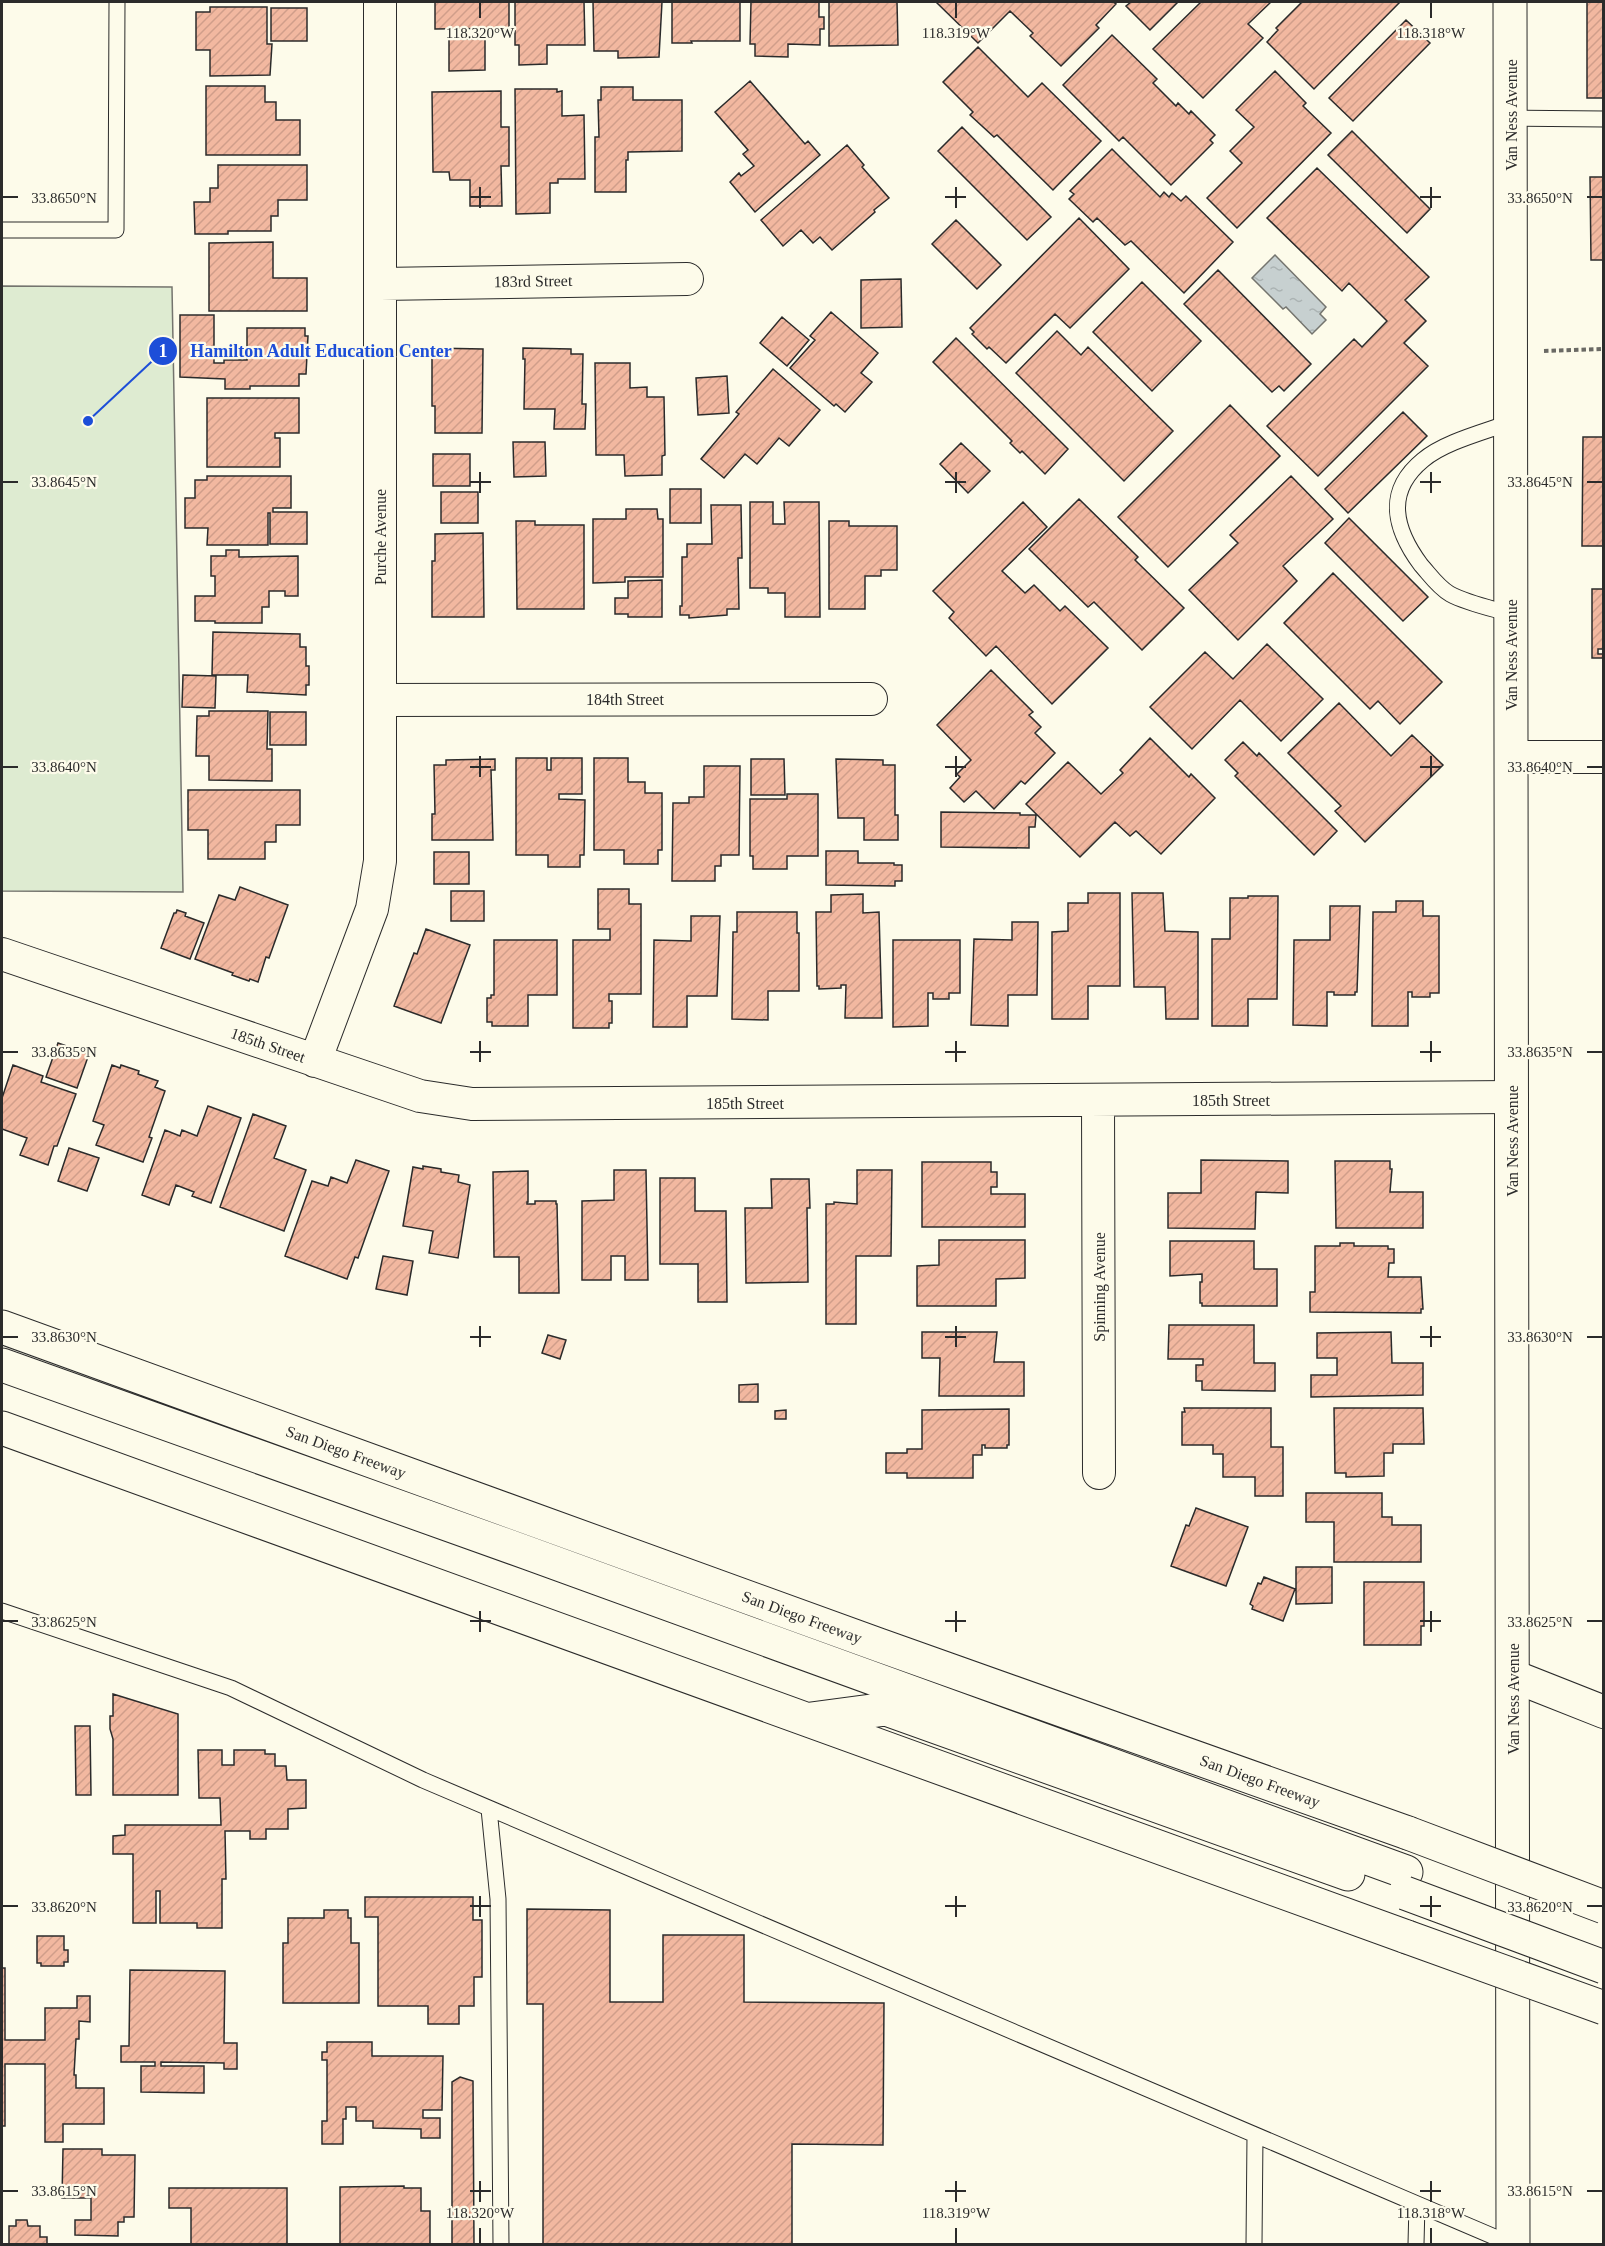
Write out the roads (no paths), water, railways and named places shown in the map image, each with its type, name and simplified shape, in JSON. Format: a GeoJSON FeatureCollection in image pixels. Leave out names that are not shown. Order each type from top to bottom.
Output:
{"type":"FeatureCollection","features":[{"type":"Feature","properties":{"kind":"main road","name":"Van Ness Avenue"},"geometry":{"type":"LineString","coordinates":[[1510,2],[1512,2244]]}},
{"type":"Feature","properties":{"kind":"main road","name":"San Diego Freeway"},"geometry":{"type":"LineString","coordinates":[[2,1327],[879,1645],[1408,1833],[1604,1907]]}},
{"type":"Feature","properties":{"kind":"main road"},"geometry":{"type":"LineString","coordinates":[[2,1365],[528,1552],[1406,1882],[1604,1967]]}},
{"type":"Feature","properties":{"kind":"main road"},"geometry":{"type":"LineString","coordinates":[[2,1428],[1604,2008]]}},
{"type":"Feature","properties":{"kind":"main road"},"geometry":{"type":"LineString","coordinates":[[807,1720],[886,1709],[1270,1848],[1406,1882],[1604,1943]]}},
{"type":"Feature","properties":{"kind":"street","name":"Purche Avenue"},"geometry":{"type":"LineString","coordinates":[[315,1061],[372,909],[380,861],[380,2]]}},
{"type":"Feature","properties":{"kind":"street","name":"183rd Street"},"geometry":{"type":"LineString","coordinates":[[380,284],[687,279]]}},
{"type":"Feature","properties":{"kind":"street","name":"184th Street"},"geometry":{"type":"LineString","coordinates":[[380,700],[871,699]]}},
{"type":"Feature","properties":{"kind":"street"},"geometry":{"type":"LineString","coordinates":[[1511,757],[1604,757]]}},
{"type":"Feature","properties":{"kind":"street","name":"185th Street"},"geometry":{"type":"LineString","coordinates":[[2,954],[420,1096],[472,1104],[1512,1097]]}},
{"type":"Feature","properties":{"kind":"street","name":"Spinning Avenue"},"geometry":{"type":"LineString","coordinates":[[1098,1101],[1099,1473]]}},
{"type":"Feature","properties":{"kind":"street"},"geometry":{"type":"LineString","coordinates":[[1513,1676],[1604,1712]]}},
{"type":"Feature","properties":{"kind":"lane"},"geometry":{"type":"LineString","coordinates":[[2,230],[116,230],[117,2]]}},
{"type":"Feature","properties":{"kind":"lane"},"geometry":{"type":"LineString","coordinates":[[1511,118],[1604,119]]}},
{"type":"Feature","properties":{"kind":"lane"},"geometry":{"type":"LineString","coordinates":[[1511,422],[1442,448],[1422,460],[1406,479],[1397,499],[1403,538],[1432,579],[1449,593],[1467,601],[1511,614]]}},
{"type":"Feature","properties":{"kind":"lane"},"geometry":{"type":"LineString","coordinates":[[2,1611],[231,1688],[489,1809],[1512,2244]]}},
{"type":"Feature","properties":{"kind":"lane"},"geometry":{"type":"LineString","coordinates":[[489,1809],[498,1899],[501,2244]]}},
{"type":"Feature","properties":{"kind":"lane"},"geometry":{"type":"LineString","coordinates":[[1254,2244],[1255,2135]]}},
{"type":"Feature","properties":{"kind":"lane"},"geometry":{"type":"LineString","coordinates":[[1416,2244],[1417,2204]]}},
{"type":"Feature","properties":{"kind":"water"},"geometry":{"type":"Polygon","coordinates":[[[1275,255],[1326,307],[1320,314],[1326,320],[1312,334],[1286,307],[1283,309],[1252,278],[1275,255]]]}},
{"type":"Feature","properties":{"kind":"place","name":"Hamilton Adult Education Center"},"geometry":{"type":"Point","coordinates":[88,421]}}]}
